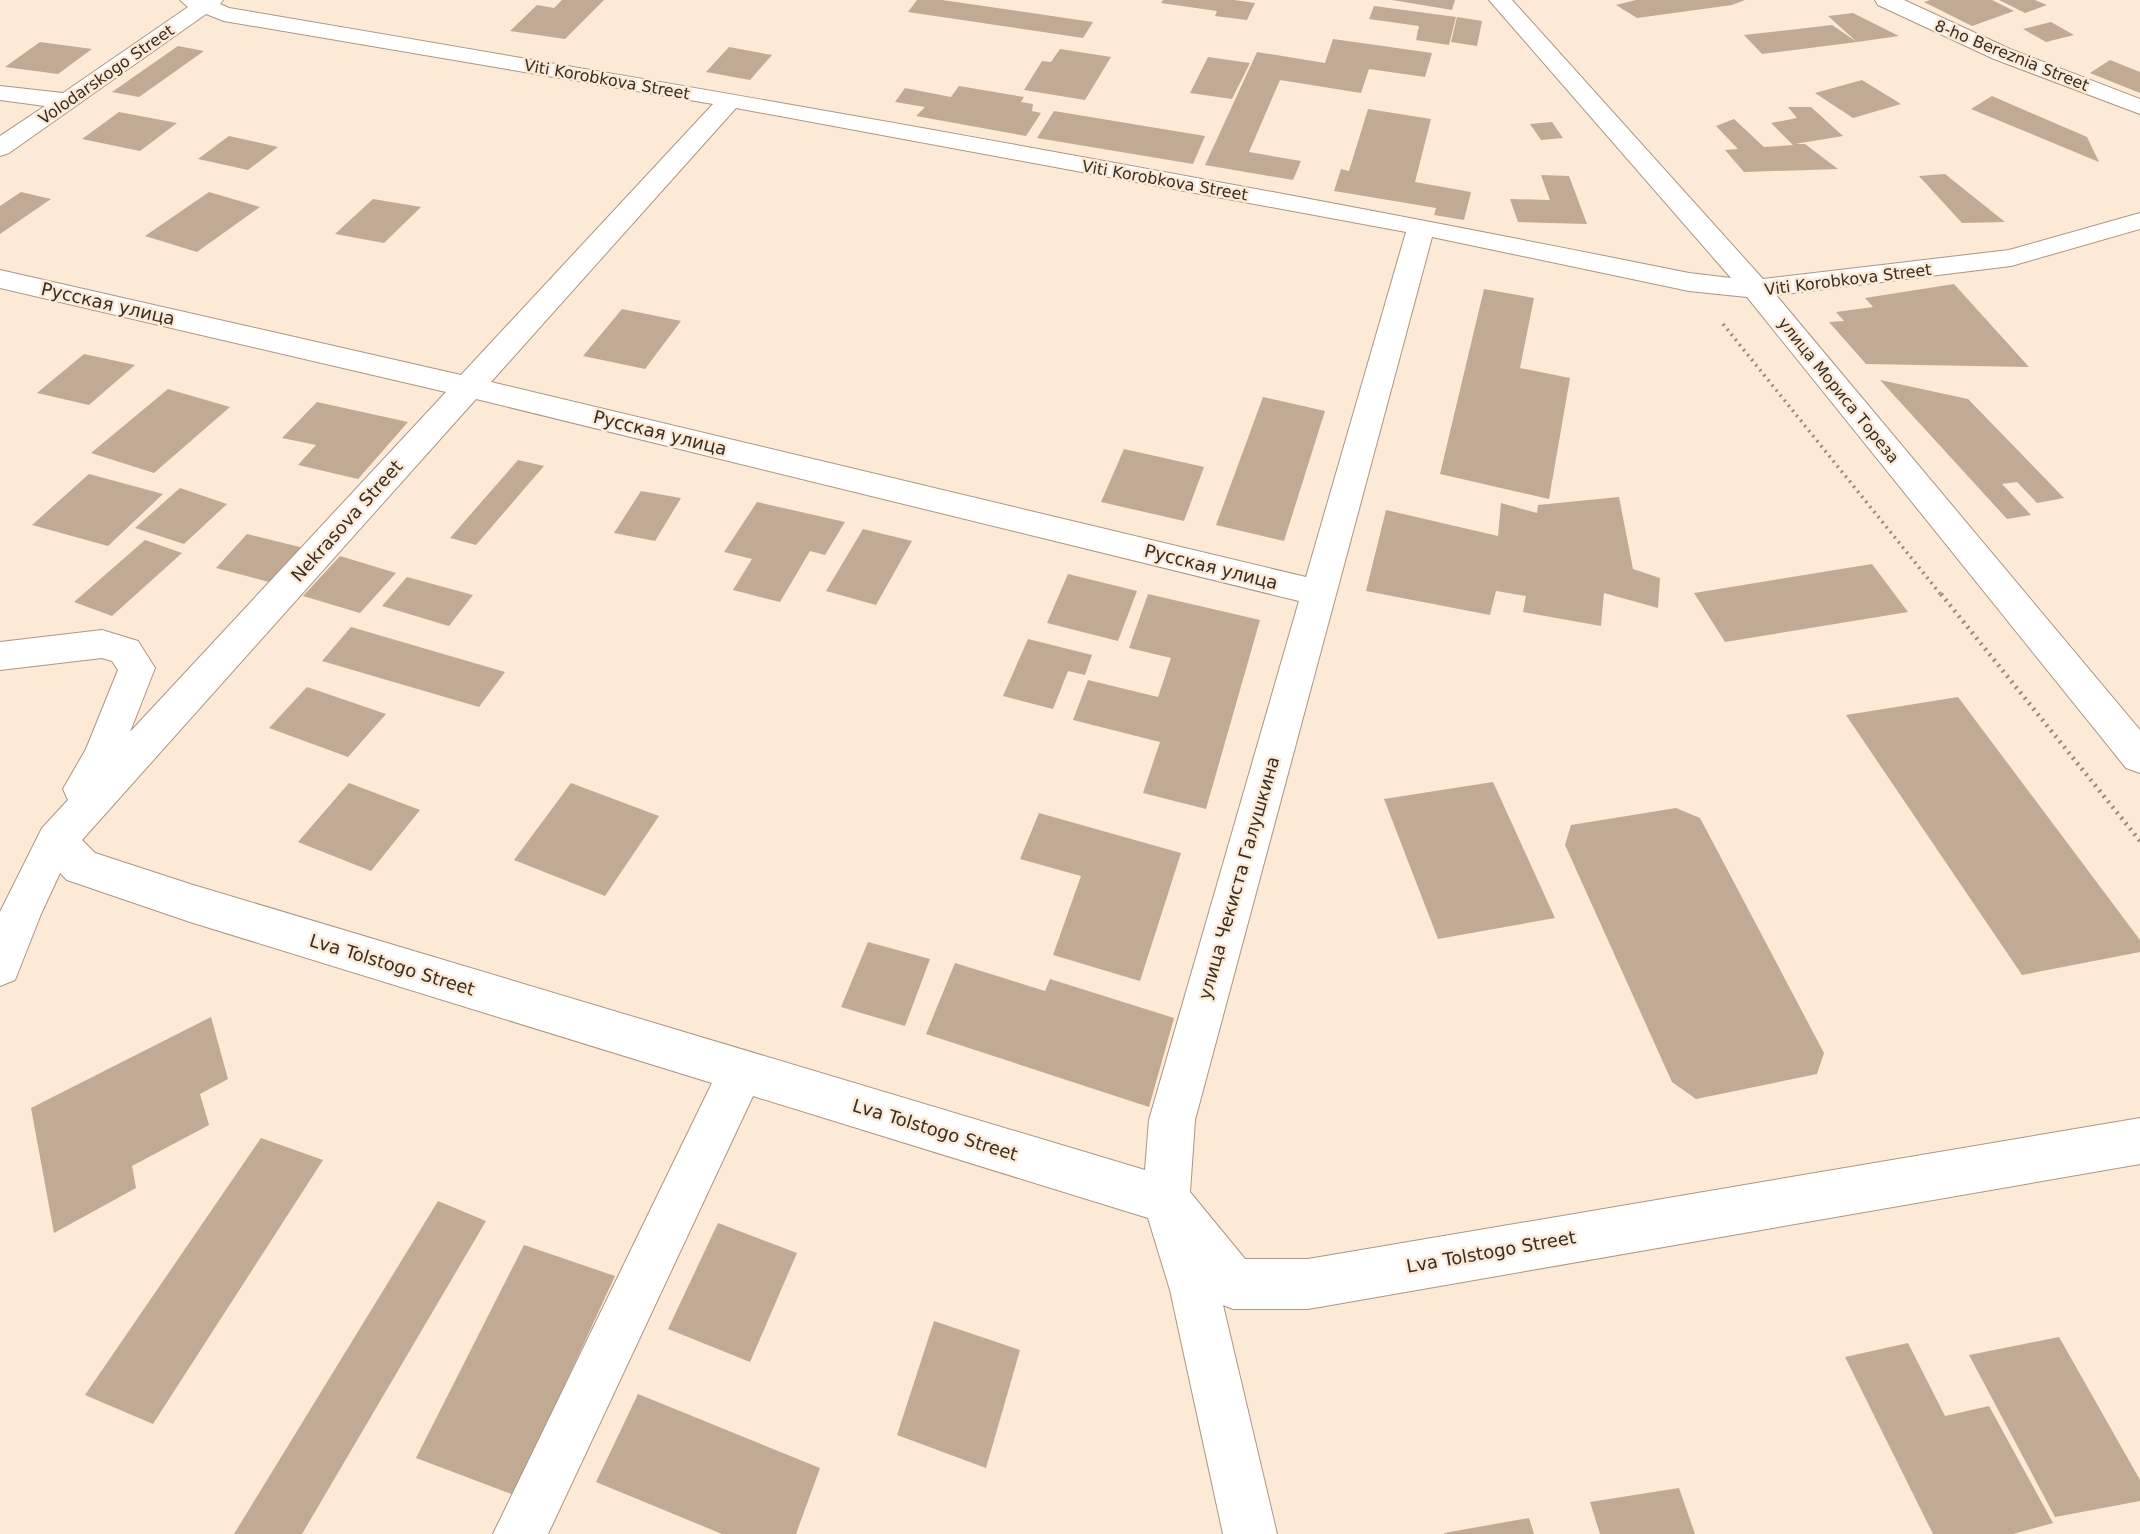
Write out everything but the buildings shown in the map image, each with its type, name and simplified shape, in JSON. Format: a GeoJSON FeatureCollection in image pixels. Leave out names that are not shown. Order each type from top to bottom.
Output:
{"type":"FeatureCollection","features":[{"type":"Feature","properties":{"kind":"street","name":"улица Мориса Тореза"},"geometry":{"type":"LineString","coordinates":[[1500,0],[1756,289],[2140,757]]}},
{"type":"Feature","properties":{"kind":"street","name":"8-ho Bereznia Street"},"geometry":{"type":"LineString","coordinates":[[1886,0],[2002,54],[2140,107]]}},
{"type":"Feature","properties":{"kind":"street","name":"Viti Korobkova Street"},"geometry":{"type":"LineString","coordinates":[[203,1],[224,14],[730,100],[1421,227],[1689,282],[1756,289],[1889,275],[2011,258],[2140,220]]}},
{"type":"Feature","properties":{"kind":"street","name":"Volodarskogo Street"},"geometry":{"type":"LineString","coordinates":[[0,148],[203,1]]}},
{"type":"Feature","properties":{"kind":"street"},"geometry":{"type":"LineString","coordinates":[[0,93],[67,101]]}},
{"type":"Feature","properties":{"kind":"street","name":"Nekrasova Street"},"geometry":{"type":"LineString","coordinates":[[0,966],[21,911],[56,840],[730,100]]}},
{"type":"Feature","properties":{"kind":"street","name":"улица Чекиста Галушкина"},"geometry":{"type":"LineString","coordinates":[[1250,1534],[1195,1290],[1166,1200],[1172,1120],[1421,227]]}},
{"type":"Feature","properties":{"kind":"street","name":"Русская улица"},"geometry":{"type":"LineString","coordinates":[[0,279],[469,387],[1319,593]]}},
{"type":"Feature","properties":{"kind":"street"},"geometry":{"type":"LineString","coordinates":[[0,656],[102,644],[125,652],[137,668],[102,756],[64,818],[56,840]]}},
{"type":"Feature","properties":{"kind":"street","name":"Lva Tolstogo Street"},"geometry":{"type":"LineString","coordinates":[[56,840],[82,867],[93,871],[1166,1200],[1233,1284],[1308,1284],[2140,1141]]}},
{"type":"Feature","properties":{"kind":"street"},"geometry":{"type":"LineString","coordinates":[[520,1534],[741,1071]]}},
{"type":"Feature","properties":{"kind":"path"},"geometry":{"type":"LineString","coordinates":[[1689,282],[2140,841]]}}]}
